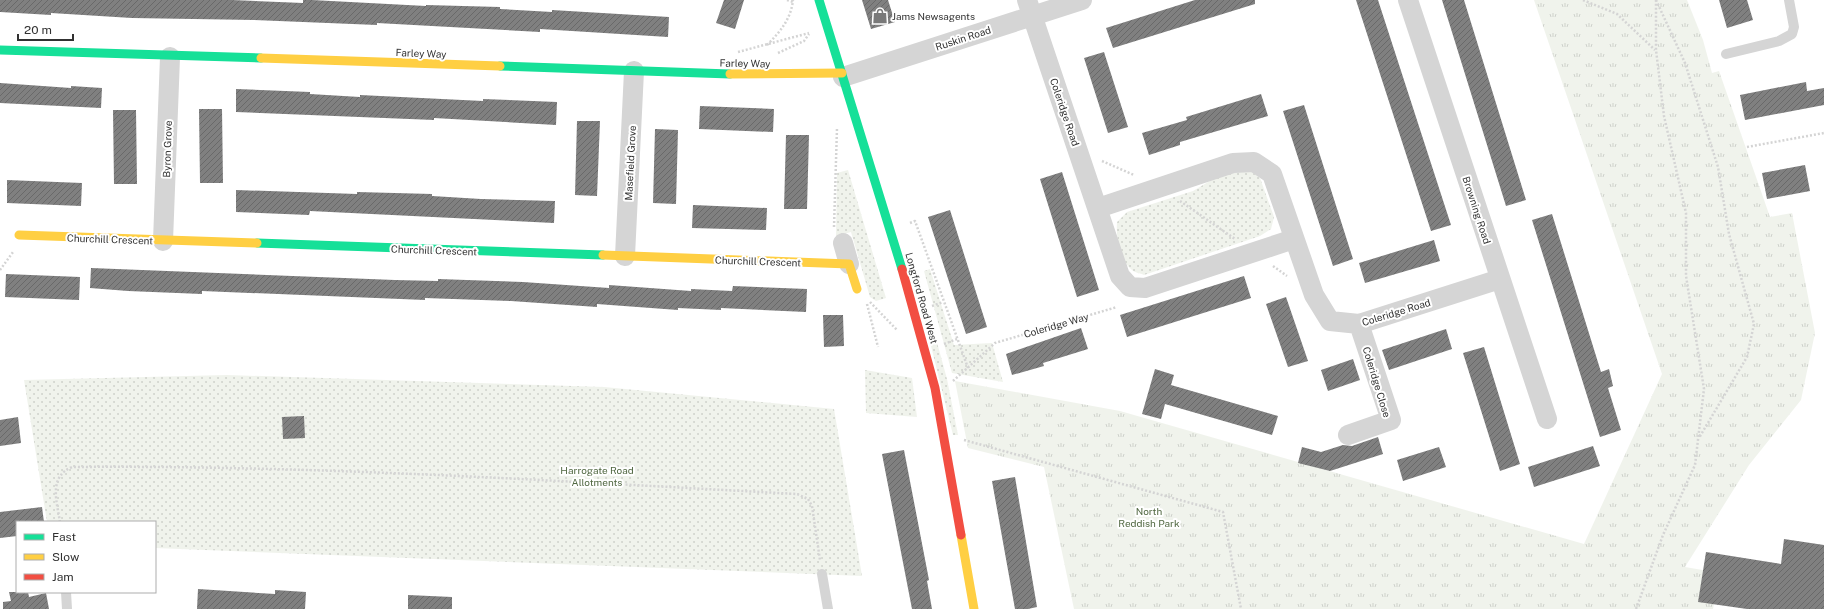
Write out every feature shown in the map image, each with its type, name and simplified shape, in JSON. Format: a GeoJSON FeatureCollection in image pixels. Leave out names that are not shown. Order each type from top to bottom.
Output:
{"type":"FeatureCollection","features":[{"type":"Feature","properties":{"kind":"street","name":"Longford Road West"},"geometry":{"type":"LineString","coordinates":[[818,0],[891,229],[935,388],[946,442],[974,609]]}},
{"type":"Feature","properties":{"kind":"street","name":"Ruskin Road"},"geometry":{"type":"LineString","coordinates":[[842,75],[1030,8],[1082,0]]}},
{"type":"Feature","properties":{"kind":"street","name":"Browning Road"},"geometry":{"type":"LineString","coordinates":[[1408,0],[1547,419]]}},
{"type":"Feature","properties":{"kind":"street","name":"Coleridge Road"},"geometry":{"type":"LineString","coordinates":[[1030,8],[1120,276],[1130,287],[1145,288],[1294,239]]}},
{"type":"Feature","properties":{"kind":"street","name":"Farley Way"},"geometry":{"type":"LineString","coordinates":[[0,50],[739,74],[842,75]]}},
{"type":"Feature","properties":{"kind":"street","name":"Byron Grove"},"geometry":{"type":"LineString","coordinates":[[163,241],[170,56]]}},
{"type":"Feature","properties":{"kind":"street","name":"Masefield Grove"},"geometry":{"type":"LineString","coordinates":[[625,256],[634,70]]}},
{"type":"Feature","properties":{"kind":"street","name":"Coleridge Road"},"geometry":{"type":"LineString","coordinates":[[1098,208],[1233,163],[1254,162],[1272,174],[1314,295],[1330,321],[1359,324],[1500,279]]}},
{"type":"Feature","properties":{"kind":"street","name":"Churchill Crescent"},"geometry":{"type":"LineString","coordinates":[[19,235],[849,264]]}},
{"type":"Feature","properties":{"kind":"street"},"geometry":{"type":"LineString","coordinates":[[843,242],[857,289]]}},
{"type":"Feature","properties":{"kind":"street","name":"Coleridge Close"},"geometry":{"type":"LineString","coordinates":[[1348,435],[1391,420],[1359,324]]}},
{"type":"Feature","properties":{"kind":"lane"},"geometry":{"type":"LineString","coordinates":[[1726,54],[1779,41],[1792,34],[1794,21],[1789,0]]}},
{"type":"Feature","properties":{"kind":"lane"},"geometry":{"type":"LineString","coordinates":[[822,574],[828,609]]}},
{"type":"Feature","properties":{"kind":"lane"},"geometry":{"type":"LineString","coordinates":[[66,593],[67,609]]}},
{"type":"Feature","properties":{"kind":"path"},"geometry":{"type":"LineString","coordinates":[[766,45],[781,31],[792,9],[793,1],[786,0]]}},
{"type":"Feature","properties":{"kind":"path"},"geometry":{"type":"LineString","coordinates":[[1583,0],[1617,14],[1656,50]]}},
{"type":"Feature","properties":{"kind":"path"},"geometry":{"type":"LineString","coordinates":[[1636,609],[1663,535],[1695,465],[1704,389],[1686,276],[1686,213],[1664,116],[1656,50],[1656,0]]}},
{"type":"Feature","properties":{"kind":"path"},"geometry":{"type":"LineString","coordinates":[[1656,0],[1684,63],[1718,167],[1729,234],[1754,324],[1747,357],[1698,440]]}},
{"type":"Feature","properties":{"kind":"path"},"geometry":{"type":"LineString","coordinates":[[771,56],[804,41],[809,33],[815,32]]}},
{"type":"Feature","properties":{"kind":"path"},"geometry":{"type":"LineString","coordinates":[[837,127],[833,241],[843,242]]}},
{"type":"Feature","properties":{"kind":"path"},"geometry":{"type":"LineString","coordinates":[[1747,146],[1824,133]]}},
{"type":"Feature","properties":{"kind":"path"},"geometry":{"type":"LineString","coordinates":[[1078,150],[1160,187],[1290,278]]}},
{"type":"Feature","properties":{"kind":"path"},"geometry":{"type":"LineString","coordinates":[[907,224],[915,221],[968,368],[952,382]]}},
{"type":"Feature","properties":{"kind":"path"},"geometry":{"type":"LineString","coordinates":[[878,347],[866,298],[902,335]]}},
{"type":"Feature","properties":{"kind":"path"},"geometry":{"type":"LineString","coordinates":[[933,306],[943,302]]}},
{"type":"Feature","properties":{"kind":"path","name":"Coleridge Way"},"geometry":{"type":"LineString","coordinates":[[968,368],[995,343],[1117,307]]}},
{"type":"Feature","properties":{"kind":"path"},"geometry":{"type":"LineString","coordinates":[[943,345],[957,339]]}},
{"type":"Feature","properties":{"kind":"path"},"geometry":{"type":"LineString","coordinates":[[946,442],[962,440],[1223,512],[1241,609]]}},
{"type":"Feature","properties":{"kind":"path"},"geometry":{"type":"LineString","coordinates":[[60,521],[55,489],[57,481],[66,470],[72,467],[188,468],[431,474],[796,494],[808,499],[812,506],[822,574]]}},
{"type":"Feature","properties":{"kind":"green space","name":"North Reddish Park"},"geometry":{"type":"Polygon","coordinates":[[[1534,0],[1687,0],[1703,40],[1712,73],[1719,71],[1770,217],[1792,213],[1815,333],[1801,400],[1749,465],[1685,567],[1720,573],[1713,609],[1074,609],[1044,467],[968,448],[955,381],[1120,411],[1584,544],[1662,374],[1534,0]]]}},
{"type":"Feature","properties":{"kind":"green space"},"geometry":{"type":"Polygon","coordinates":[[[848,170],[886,298],[876,301],[870,297],[851,232],[836,236],[837,173],[848,170]]]}},
{"type":"Feature","properties":{"kind":"green space"},"geometry":{"type":"Polygon","coordinates":[[[1239,170],[1251,171],[1260,178],[1274,217],[1271,229],[1260,236],[1144,275],[1133,271],[1128,266],[1119,248],[1117,228],[1117,222],[1127,212],[1193,191],[1218,176],[1239,170]]]}},
{"type":"Feature","properties":{"kind":"green space"},"geometry":{"type":"Polygon","coordinates":[[[930,269],[954,345],[992,343],[1003,382],[952,373],[924,271],[930,269]]]}},
{"type":"Feature","properties":{"kind":"green space"},"geometry":{"type":"Polygon","coordinates":[[[918,273],[947,379],[958,435],[953,435],[914,277],[918,273]]]}},
{"type":"Feature","properties":{"kind":"green space"},"geometry":{"type":"Polygon","coordinates":[[[865,370],[912,378],[917,417],[866,413],[865,370]]]}},
{"type":"Feature","properties":{"kind":"green space","name":"Harrogate Road Allotments"},"geometry":{"type":"Polygon","coordinates":[[[227,375],[604,387],[834,409],[862,576],[156,548],[156,521],[47,521],[24,380],[227,375]]]}},
{"type":"Feature","properties":{"kind":"building"},"geometry":{"type":"Polygon","coordinates":[[[0,0],[232,0],[303,3],[303,0],[312,0],[426,6],[500,7],[500,9],[552,12],[552,10],[669,17],[668,37],[540,29],[540,32],[377,23],[377,25],[254,20],[132,18],[51,13],[51,15],[0,12],[0,0]]]}},
{"type":"Feature","properties":{"kind":"building"},"geometry":{"type":"Polygon","coordinates":[[[724,0],[744,0],[735,29],[716,23],[724,0]]]}},
{"type":"Feature","properties":{"kind":"building","name":"Jams Newsagents"},"geometry":{"type":"Polygon","coordinates":[[[862,0],[888,0],[895,22],[871,29],[862,0]]]}},
{"type":"Feature","properties":{"kind":"building"},"geometry":{"type":"Polygon","coordinates":[[[1195,0],[1255,0],[1255,4],[1113,48],[1106,28],[1195,0]]]}},
{"type":"Feature","properties":{"kind":"building"},"geometry":{"type":"Polygon","coordinates":[[[1356,0],[1378,0],[1451,225],[1431,231],[1356,0]]]}},
{"type":"Feature","properties":{"kind":"building"},"geometry":{"type":"Polygon","coordinates":[[[1442,0],[1464,0],[1526,200],[1506,206],[1442,0]]]}},
{"type":"Feature","properties":{"kind":"building"},"geometry":{"type":"Polygon","coordinates":[[[1719,0],[1747,0],[1753,20],[1727,28],[1719,0]]]}},
{"type":"Feature","properties":{"kind":"building"},"geometry":{"type":"Polygon","coordinates":[[[1104,52],[1128,127],[1108,133],[1084,58],[1104,52]]]}},
{"type":"Feature","properties":{"kind":"building"},"geometry":{"type":"Polygon","coordinates":[[[1806,82],[1807,91],[1824,88],[1824,105],[1745,120],[1740,95],[1806,82]]]}},
{"type":"Feature","properties":{"kind":"building"},"geometry":{"type":"Polygon","coordinates":[[[0,83],[71,88],[71,86],[102,88],[101,108],[0,103],[0,83]]]}},
{"type":"Feature","properties":{"kind":"building"},"geometry":{"type":"Polygon","coordinates":[[[236,89],[310,92],[310,94],[360,97],[360,95],[483,101],[483,99],[557,102],[556,125],[434,118],[434,120],[236,112],[236,89]]]}},
{"type":"Feature","properties":{"kind":"building"},"geometry":{"type":"Polygon","coordinates":[[[1261,94],[1268,116],[1180,142],[1180,145],[1149,155],[1142,133],[1187,120],[1186,117],[1261,94]]]}},
{"type":"Feature","properties":{"kind":"building"},"geometry":{"type":"Polygon","coordinates":[[[1304,105],[1353,259],[1333,266],[1283,111],[1304,105]]]}},
{"type":"Feature","properties":{"kind":"building"},"geometry":{"type":"Polygon","coordinates":[[[700,106],[774,109],[773,132],[699,129],[700,106]]]}},
{"type":"Feature","properties":{"kind":"building"},"geometry":{"type":"Polygon","coordinates":[[[199,109],[222,109],[223,183],[200,183],[199,109]]]}},
{"type":"Feature","properties":{"kind":"building"},"geometry":{"type":"Polygon","coordinates":[[[113,110],[136,110],[137,184],[114,184],[113,110]]]}},
{"type":"Feature","properties":{"kind":"building"},"geometry":{"type":"Polygon","coordinates":[[[577,121],[600,121],[597,196],[575,195],[577,121]]]}},
{"type":"Feature","properties":{"kind":"building"},"geometry":{"type":"Polygon","coordinates":[[[655,129],[678,130],[676,204],[653,203],[655,129]]]}},
{"type":"Feature","properties":{"kind":"building"},"geometry":{"type":"Polygon","coordinates":[[[786,135],[809,135],[807,209],[784,209],[786,135]]]}},
{"type":"Feature","properties":{"kind":"building"},"geometry":{"type":"Polygon","coordinates":[[[1805,165],[1810,191],[1767,199],[1762,173],[1805,165]]]}},
{"type":"Feature","properties":{"kind":"building"},"geometry":{"type":"Polygon","coordinates":[[[1062,172],[1099,290],[1077,297],[1040,179],[1062,172]]]}},
{"type":"Feature","properties":{"kind":"building"},"geometry":{"type":"Polygon","coordinates":[[[7,180],[82,183],[81,206],[7,203],[7,180]]]}},
{"type":"Feature","properties":{"kind":"building"},"geometry":{"type":"Polygon","coordinates":[[[236,190],[357,194],[357,192],[432,194],[432,196],[481,199],[555,201],[554,223],[310,211],[309,215],[236,212],[236,190]]]}},
{"type":"Feature","properties":{"kind":"building"},"geometry":{"type":"Polygon","coordinates":[[[693,205],[767,208],[766,230],[692,228],[693,205]]]}},
{"type":"Feature","properties":{"kind":"building"},"geometry":{"type":"Polygon","coordinates":[[[950,210],[987,327],[966,334],[928,217],[950,210]]]}},
{"type":"Feature","properties":{"kind":"building"},"geometry":{"type":"Polygon","coordinates":[[[1552,214],[1601,372],[1609,369],[1613,386],[1608,388],[1621,430],[1600,437],[1532,220],[1552,214]]]}},
{"type":"Feature","properties":{"kind":"building"},"geometry":{"type":"Polygon","coordinates":[[[1434,240],[1440,261],[1365,283],[1359,263],[1434,240]]]}},
{"type":"Feature","properties":{"kind":"building"},"geometry":{"type":"Polygon","coordinates":[[[91,268],[395,280],[438,281],[438,279],[523,282],[609,288],[609,285],[691,291],[691,289],[732,291],[733,286],[807,289],[806,312],[721,308],[721,310],[678,308],[678,310],[597,304],[597,307],[511,301],[425,298],[425,300],[202,291],[202,294],[128,291],[90,288],[91,268]]]}},
{"type":"Feature","properties":{"kind":"building"},"geometry":{"type":"Polygon","coordinates":[[[6,274],[80,277],[79,300],[5,297],[6,274]]]}},
{"type":"Feature","properties":{"kind":"building"},"geometry":{"type":"Polygon","coordinates":[[[1244,276],[1251,298],[1127,337],[1120,315],[1244,276]]]}},
{"type":"Feature","properties":{"kind":"building"},"geometry":{"type":"Polygon","coordinates":[[[1286,297],[1308,361],[1288,367],[1266,304],[1286,297]]]}},
{"type":"Feature","properties":{"kind":"building"},"geometry":{"type":"Polygon","coordinates":[[[823,315],[843,315],[844,346],[824,347],[823,315]]]}},
{"type":"Feature","properties":{"kind":"building"},"geometry":{"type":"Polygon","coordinates":[[[1081,328],[1088,349],[1043,363],[1044,366],[1012,375],[1006,354],[1081,328]]]}},
{"type":"Feature","properties":{"kind":"building"},"geometry":{"type":"Polygon","coordinates":[[[1446,329],[1452,349],[1389,370],[1382,350],[1446,329]]]}},
{"type":"Feature","properties":{"kind":"building"},"geometry":{"type":"Polygon","coordinates":[[[1484,347],[1520,464],[1500,471],[1463,353],[1484,347]]]}},
{"type":"Feature","properties":{"kind":"building"},"geometry":{"type":"Polygon","coordinates":[[[1353,359],[1360,380],[1328,391],[1321,370],[1353,359]]]}},
{"type":"Feature","properties":{"kind":"building"},"geometry":{"type":"Polygon","coordinates":[[[1155,369],[1174,375],[1171,385],[1278,416],[1272,435],[1165,404],[1161,419],[1142,414],[1155,369]]]}},
{"type":"Feature","properties":{"kind":"building"},"geometry":{"type":"Polygon","coordinates":[[[304,416],[305,438],[283,439],[282,417],[304,416]]]}},
{"type":"Feature","properties":{"kind":"building"},"geometry":{"type":"Polygon","coordinates":[[[18,417],[21,443],[0,446],[0,420],[18,417]]]}},
{"type":"Feature","properties":{"kind":"building"},"geometry":{"type":"Polygon","coordinates":[[[1378,437],[1383,454],[1330,471],[1298,463],[1302,447],[1321,452],[1343,445],[1352,446],[1378,437]]]}},
{"type":"Feature","properties":{"kind":"building"},"geometry":{"type":"Polygon","coordinates":[[[1593,446],[1600,466],[1534,487],[1528,467],[1593,446]]]}},
{"type":"Feature","properties":{"kind":"building"},"geometry":{"type":"Polygon","coordinates":[[[1439,447],[1446,467],[1403,481],[1397,460],[1439,447]]]}},
{"type":"Feature","properties":{"kind":"building"},"geometry":{"type":"Polygon","coordinates":[[[904,450],[929,580],[927,581],[932,609],[912,609],[882,454],[904,450]]]}},
{"type":"Feature","properties":{"kind":"building"},"geometry":{"type":"Polygon","coordinates":[[[1015,477],[1037,607],[1028,609],[1015,609],[992,481],[1015,477]]]}},
{"type":"Feature","properties":{"kind":"building"},"geometry":{"type":"Polygon","coordinates":[[[42,507],[44,521],[16,521],[16,536],[0,538],[0,512],[42,507]]]}},
{"type":"Feature","properties":{"kind":"building"},"geometry":{"type":"Polygon","coordinates":[[[1784,539],[1824,545],[1824,609],[1747,609],[1698,602],[1706,552],[1781,564],[1784,539]]]}},
{"type":"Feature","properties":{"kind":"building"},"geometry":{"type":"Polygon","coordinates":[[[198,589],[275,594],[275,590],[306,592],[305,609],[197,609],[198,589]]]}},
{"type":"Feature","properties":{"kind":"building"},"geometry":{"type":"Polygon","coordinates":[[[9,592],[28,593],[29,597],[46,593],[49,609],[3,609],[3,602],[11,601],[9,592]]]}},
{"type":"Feature","properties":{"kind":"building"},"geometry":{"type":"Polygon","coordinates":[[[408,595],[452,597],[452,609],[408,609],[408,595]]]}},
{"type":"Feature","properties":{"kind":"traffic: fast"},"geometry":{"type":"LineString","coordinates":[[819,0],[902,269]]}},
{"type":"Feature","properties":{"kind":"traffic: fast"},"geometry":{"type":"LineString","coordinates":[[0,50],[261,58]]}},
{"type":"Feature","properties":{"kind":"traffic: fast"},"geometry":{"type":"LineString","coordinates":[[500,66],[730,74]]}},
{"type":"Feature","properties":{"kind":"traffic: fast"},"geometry":{"type":"LineString","coordinates":[[257,243],[603,255]]}},
{"type":"Feature","properties":{"kind":"traffic: slow"},"geometry":{"type":"LineString","coordinates":[[261,58],[500,66]]}},
{"type":"Feature","properties":{"kind":"traffic: slow"},"geometry":{"type":"LineString","coordinates":[[730,74],[842,73]]}},
{"type":"Feature","properties":{"kind":"traffic: slow"},"geometry":{"type":"LineString","coordinates":[[19,235],[257,243]]}},
{"type":"Feature","properties":{"kind":"traffic: slow"},"geometry":{"type":"LineString","coordinates":[[603,255],[849,264],[857,289]]}},
{"type":"Feature","properties":{"kind":"traffic: slow"},"geometry":{"type":"LineString","coordinates":[[961,535],[974,609]]}},
{"type":"Feature","properties":{"kind":"traffic: jam"},"geometry":{"type":"LineString","coordinates":[[902,269],[935,388],[961,535]]}},
{"type":"Feature","properties":{"kind":"place","name":"Jams Newsagents"},"geometry":{"type":"Point","coordinates":[880,16]}}]}
